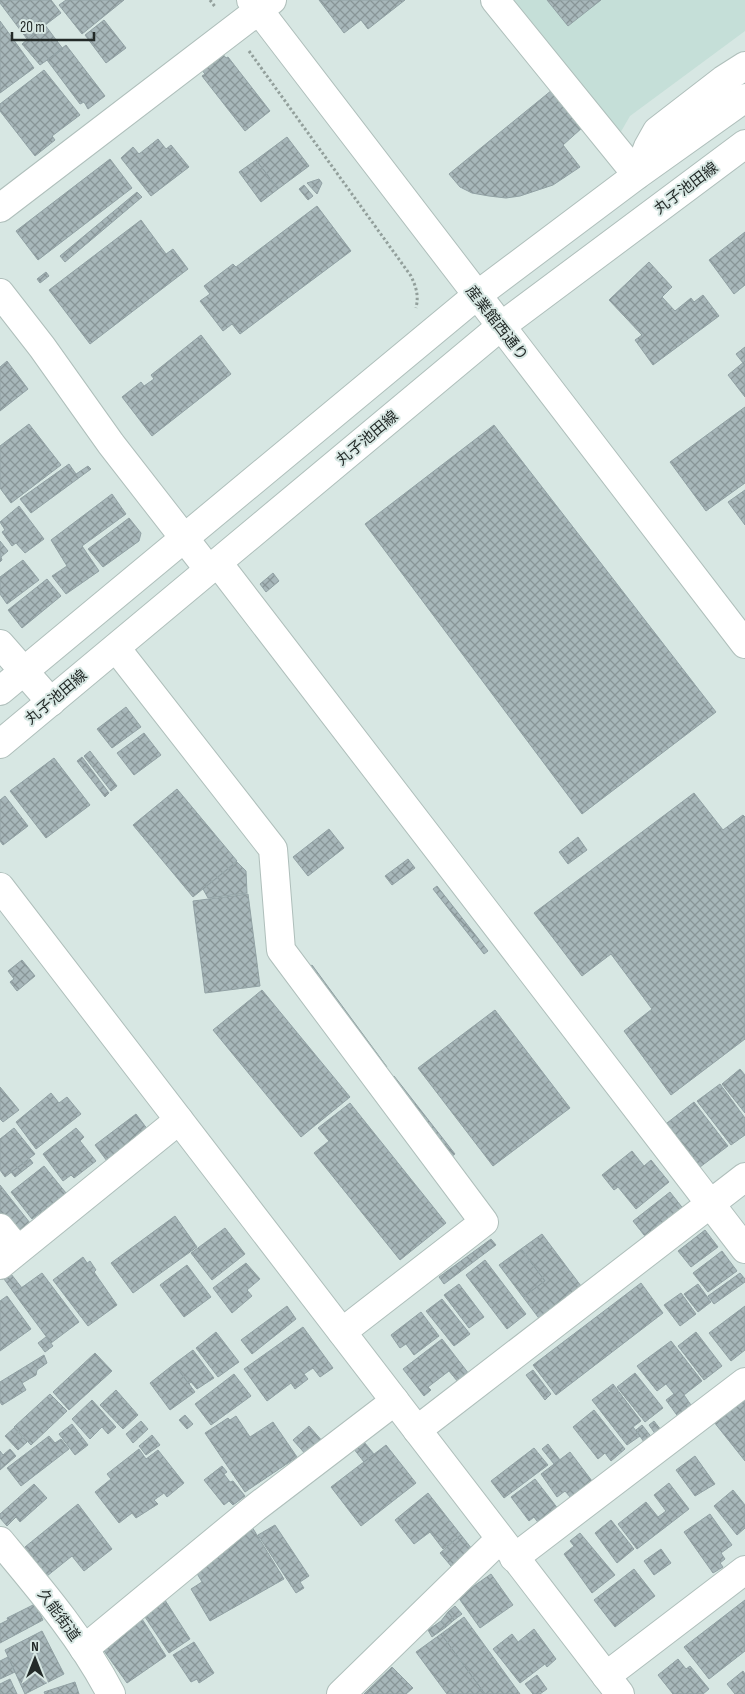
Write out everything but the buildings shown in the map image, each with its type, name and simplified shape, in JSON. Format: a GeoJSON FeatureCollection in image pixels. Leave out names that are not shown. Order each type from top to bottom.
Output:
{"type":"FeatureCollection","features":[{"type":"Feature","properties":{"kind":"street"},"geometry":{"type":"LineString","coordinates":[[495,0],[637,175]]}},
{"type":"Feature","properties":{"kind":"street"},"geometry":{"type":"LineString","coordinates":[[0,208],[234,30],[260,3]]}},
{"type":"Feature","properties":{"kind":"street","name":"産業館西通り"},"geometry":{"type":"LineString","coordinates":[[260,3],[476,296],[745,644]]}},
{"type":"Feature","properties":{"kind":"street"},"geometry":{"type":"LineString","coordinates":[[637,175],[657,131],[723,80],[745,66]]}},
{"type":"Feature","properties":{"kind":"street"},"geometry":{"type":"LineString","coordinates":[[0,691],[176,529],[476,296],[637,175],[745,98]]}},
{"type":"Feature","properties":{"kind":"street","name":"丸子池田線"},"geometry":{"type":"LineString","coordinates":[[0,744],[500,327],[745,144]]}},
{"type":"Feature","properties":{"kind":"street"},"geometry":{"type":"LineString","coordinates":[[0,293],[42,347],[110,444],[176,529],[213,566],[745,1249]]}},
{"type":"Feature","properties":{"kind":"street"},"geometry":{"type":"LineString","coordinates":[[0,644],[51,702]]}},
{"type":"Feature","properties":{"kind":"street"},"geometry":{"type":"LineString","coordinates":[[116,648],[273,849],[281,950],[484,1222],[342,1332]]}},
{"type":"Feature","properties":{"kind":"street"},"geometry":{"type":"LineString","coordinates":[[0,887],[613,1685],[745,1570]]}},
{"type":"Feature","properties":{"kind":"street"},"geometry":{"type":"LineString","coordinates":[[0,1228],[9,1258],[179,1120]]}},
{"type":"Feature","properties":{"kind":"street"},"geometry":{"type":"LineString","coordinates":[[417,1430],[745,1177]]}},
{"type":"Feature","properties":{"kind":"street"},"geometry":{"type":"LineString","coordinates":[[341,1694],[507,1549],[745,1382]]}},
{"type":"Feature","properties":{"kind":"street"},"geometry":{"type":"LineString","coordinates":[[84,1649],[255,1508],[395,1401]]}},
{"type":"Feature","properties":{"kind":"street","name":"久能街道"},"geometry":{"type":"LineString","coordinates":[[0,1541],[46,1596],[84,1649],[111,1694]]}},
{"type":"Feature","properties":{"kind":"path"},"geometry":{"type":"LineString","coordinates":[[210,0],[234,30],[411,276],[418,298],[413,312]]}},
{"type":"Feature","properties":{"kind":"shaded area"},"geometry":{"type":"Polygon","coordinates":[[[510,0],[745,0],[745,31],[630,116],[619,135],[510,0]]]}}]}
